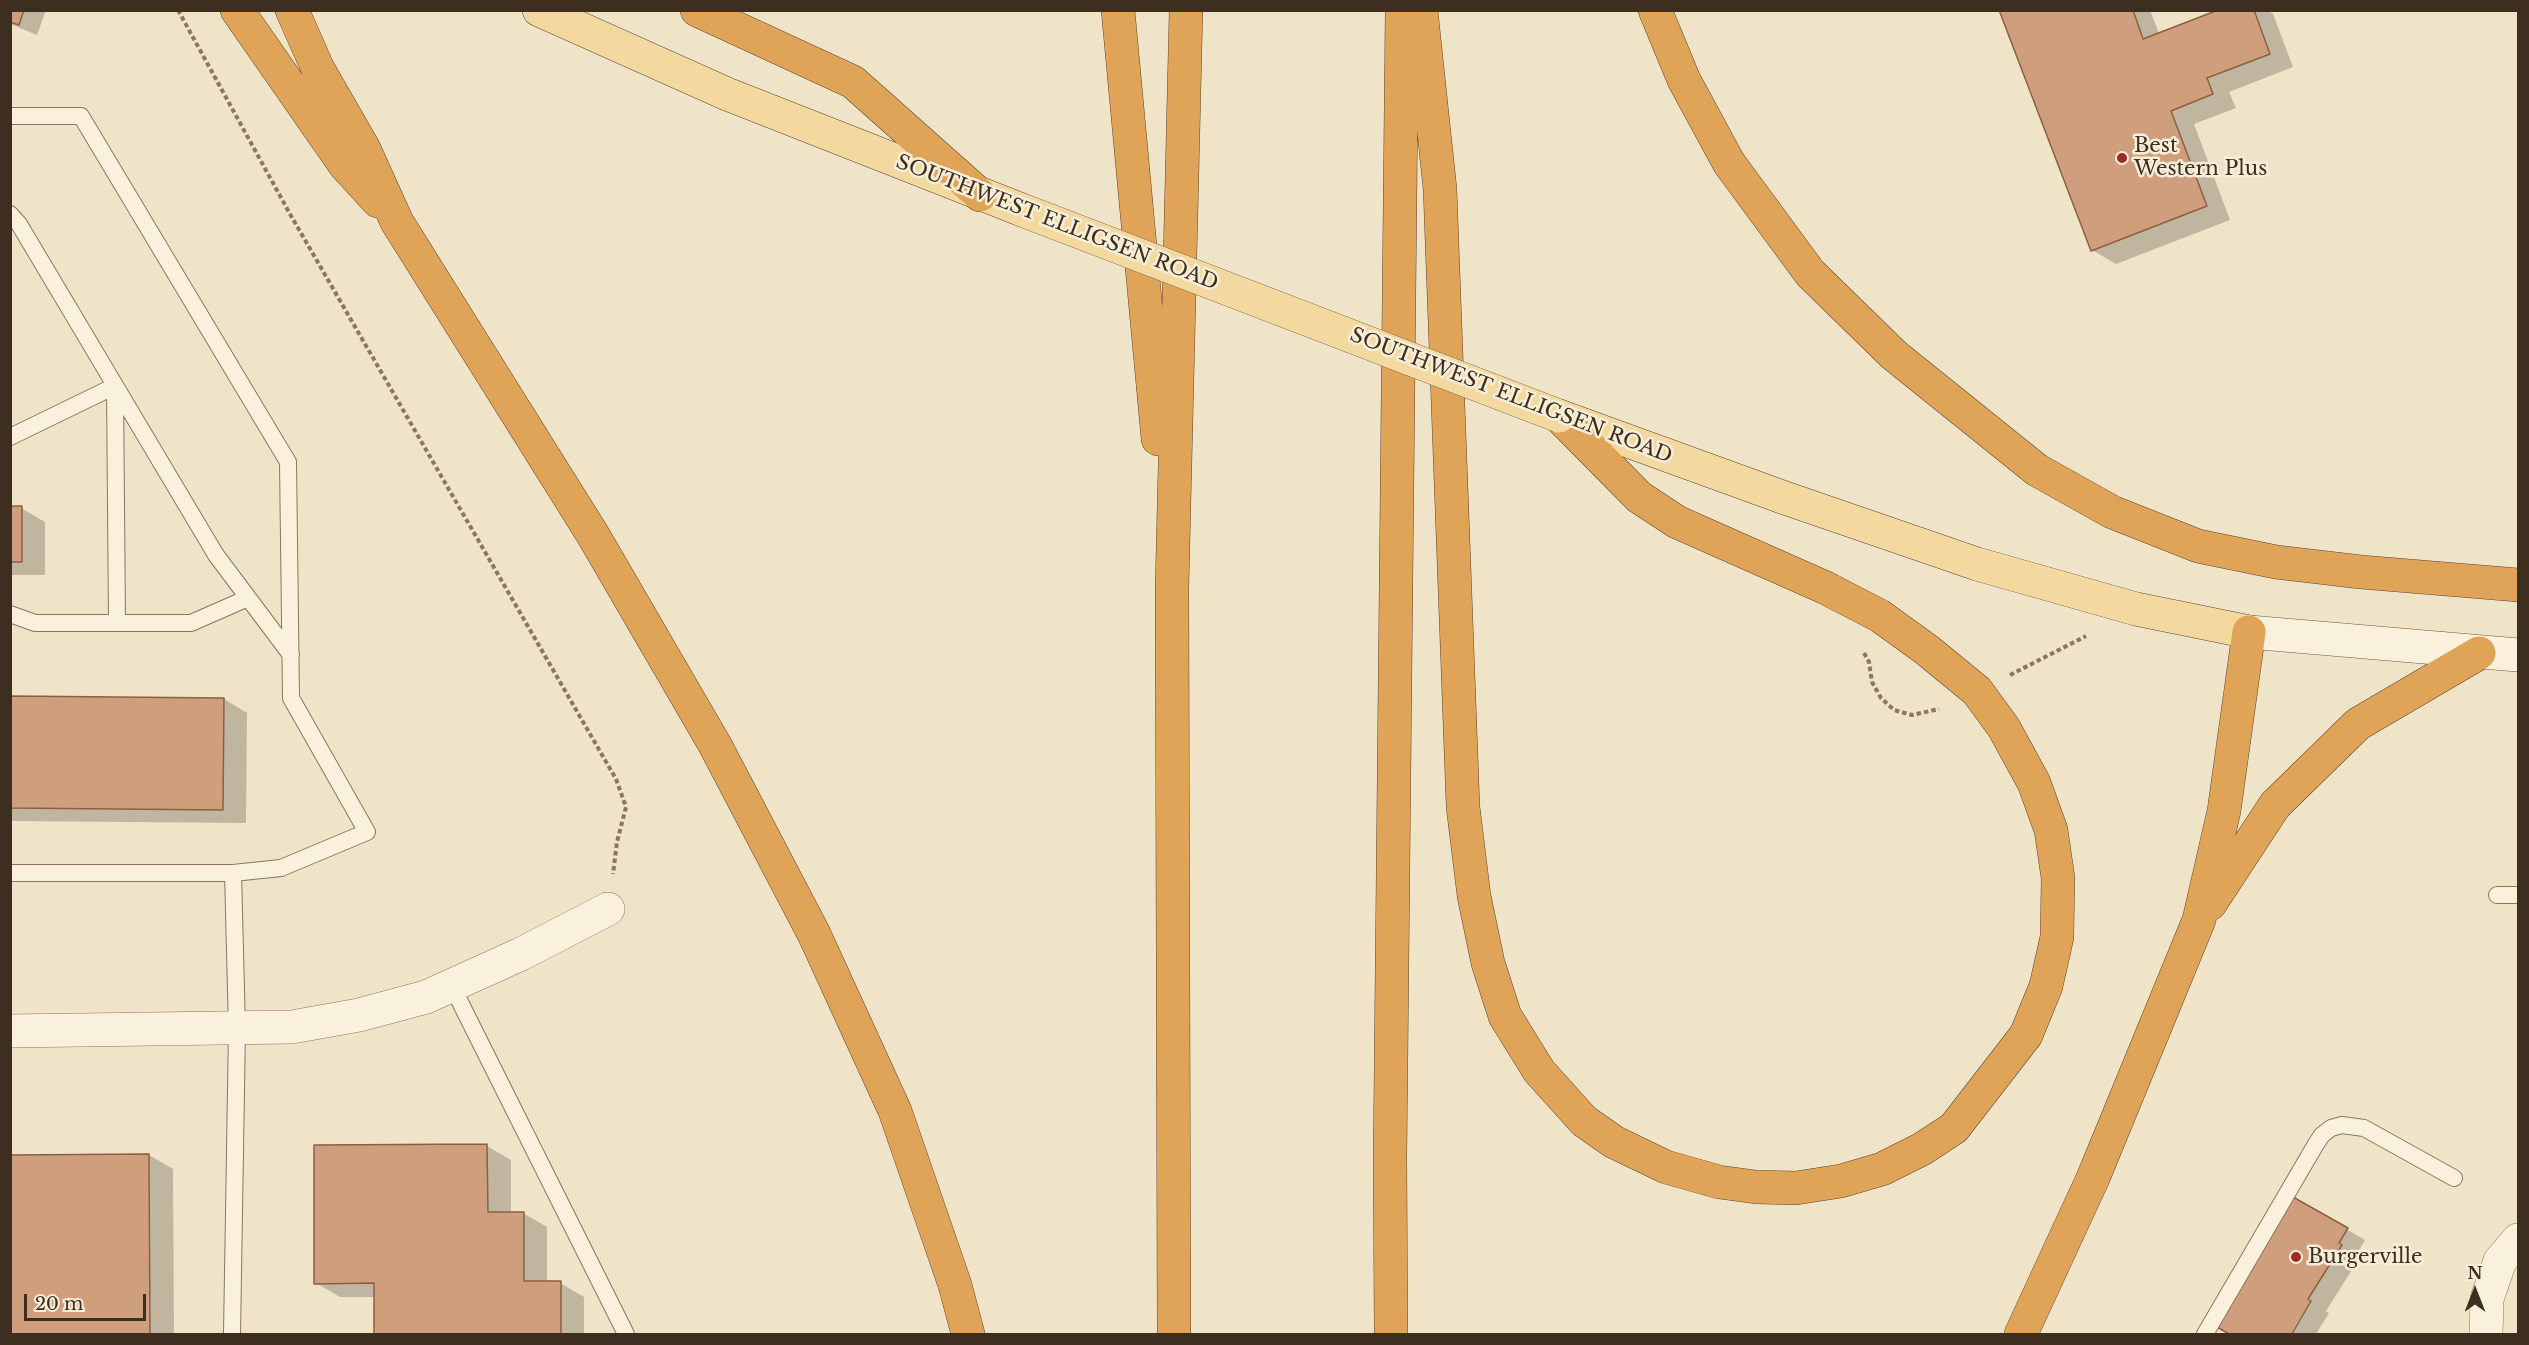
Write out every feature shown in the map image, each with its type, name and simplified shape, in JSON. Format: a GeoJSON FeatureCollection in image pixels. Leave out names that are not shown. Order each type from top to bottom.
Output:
{"type":"FeatureCollection","features":[{"type":"Feature","properties":{"kind":"highway"},"geometry":{"type":"LineString","coordinates":[[237,10],[345,165],[397,222]]}},
{"type":"Feature","properties":{"kind":"highway"},"geometry":{"type":"LineString","coordinates":[[292,10],[318,69],[364,149],[397,222],[593,535],[715,745],[808,924],[895,1111],[955,1285],[968,1335]]}},
{"type":"Feature","properties":{"kind":"highway"},"geometry":{"type":"LineString","coordinates":[[697,10],[853,82],[980,195]]}},
{"type":"Feature","properties":{"kind":"highway"},"geometry":{"type":"LineString","coordinates":[[1118,10],[1173,588]]}},
{"type":"Feature","properties":{"kind":"highway"},"geometry":{"type":"LineString","coordinates":[[1174,1335],[1173,588],[1186,10]]}},
{"type":"Feature","properties":{"kind":"highway"},"geometry":{"type":"LineString","coordinates":[[1391,1335],[1390,1158],[1402,10]]}},
{"type":"Feature","properties":{"kind":"highway"},"geometry":{"type":"LineString","coordinates":[[1421,10],[1440,189],[1463,807],[1481,929],[1488,963],[1505,1016],[1539,1071],[1584,1121],[1614,1142],[1666,1167],[1719,1182],[1756,1187],[1796,1188],[1841,1181],[1882,1169],[1922,1149],[1954,1128],[1989,1086],[2026,1035],[2046,986],[2057,937],[2058,878],[2051,830],[2034,783],[2004,729],[1977,691],[1927,650],[1880,616],[1835,593],[1677,522],[1639,497],[1559,416]]}},
{"type":"Feature","properties":{"kind":"highway"},"geometry":{"type":"LineString","coordinates":[[1655,10],[1684,80],[1729,164],[1810,273],[1894,355],[2037,470],[2112,512],[2198,546],[2286,563],[2361,572],[2518,585]]}},
{"type":"Feature","properties":{"kind":"highway"},"geometry":{"type":"LineString","coordinates":[[2020,1335],[2093,1178],[2199,920],[2224,811],[2248,632]]}},
{"type":"Feature","properties":{"kind":"highway"},"geometry":{"type":"LineString","coordinates":[[2199,920],[2275,805],[2358,724],[2479,653]]}},
{"type":"Feature","properties":{"kind":"main road","name":"SOUTHWEST ELLIGSEN ROAD"},"geometry":{"type":"LineString","coordinates":[[539,10],[727,94],[980,195],[1559,416],[1785,498],[1977,564],[2136,609],[2248,632]]}},
{"type":"Feature","properties":{"kind":"street","name":"SOUTHWEST ELLIGSEN ROAD"},"geometry":{"type":"LineString","coordinates":[[2248,632],[2518,655]]}},
{"type":"Feature","properties":{"kind":"street"},"geometry":{"type":"LineString","coordinates":[[10,1031],[292,1027],[359,1015],[426,998],[521,954],[608,909]]}},
{"type":"Feature","properties":{"kind":"street"},"geometry":{"type":"LineString","coordinates":[[2486,1335],[2487,1299],[2490,1289],[2500,1261],[2518,1240]]}},
{"type":"Feature","properties":{"kind":"lane"},"geometry":{"type":"LineString","coordinates":[[10,116],[81,116],[288,462],[291,698],[367,832],[281,868],[233,873],[10,873]]}},
{"type":"Feature","properties":{"kind":"lane"},"geometry":{"type":"LineString","coordinates":[[10,214],[19,224],[216,555],[291,655]]}},
{"type":"Feature","properties":{"kind":"lane"},"geometry":{"type":"LineString","coordinates":[[10,437],[115,386]]}},
{"type":"Feature","properties":{"kind":"lane"},"geometry":{"type":"LineString","coordinates":[[115,386],[117,623]]}},
{"type":"Feature","properties":{"kind":"lane"},"geometry":{"type":"LineString","coordinates":[[10,614],[35,623],[191,623],[248,598]]}},
{"type":"Feature","properties":{"kind":"lane"},"geometry":{"type":"LineString","coordinates":[[232,1335],[237,1029],[233,873]]}},
{"type":"Feature","properties":{"kind":"lane"},"geometry":{"type":"LineString","coordinates":[[2497,895],[2518,895]]}},
{"type":"Feature","properties":{"kind":"lane"},"geometry":{"type":"LineString","coordinates":[[452,986],[626,1335]]}},
{"type":"Feature","properties":{"kind":"lane"},"geometry":{"type":"LineString","coordinates":[[2205,1335],[2316,1144],[2331,1128],[2353,1125],[2364,1128],[2454,1178]]}},
{"type":"Feature","properties":{"kind":"path"},"geometry":{"type":"LineString","coordinates":[[178,10],[290,214],[616,779],[626,807],[617,842],[608,909]]}},
{"type":"Feature","properties":{"kind":"building"},"geometry":{"type":"Polygon","coordinates":[[[10,10],[24,10],[19,25],[10,22],[10,10]]]}},
{"type":"Feature","properties":{"kind":"building","name":"Best Western Plus"},"geometry":{"type":"Polygon","coordinates":[[[1999,10],[2133,10],[2143,39],[2218,10],[2254,10],[2270,54],[2207,78],[2213,94],[2171,111],[2207,206],[2091,251],[1999,10]]]}},
{"type":"Feature","properties":{"kind":"building"},"geometry":{"type":"Polygon","coordinates":[[[10,506],[22,506],[22,562],[10,562],[10,506]]]}},
{"type":"Feature","properties":{"kind":"building"},"geometry":{"type":"Polygon","coordinates":[[[10,696],[224,698],[223,810],[10,808],[10,696]]]}},
{"type":"Feature","properties":{"kind":"building"},"geometry":{"type":"Polygon","coordinates":[[[487,1144],[488,1212],[524,1212],[524,1281],[561,1281],[561,1334],[374,1334],[374,1283],[314,1284],[314,1145],[487,1144]]]}},
{"type":"Feature","properties":{"kind":"building"},"geometry":{"type":"Polygon","coordinates":[[[149,1154],[150,1334],[10,1334],[10,1155],[149,1154]]]}},
{"type":"Feature","properties":{"kind":"building","name":"Burgerville"},"geometry":{"type":"Polygon","coordinates":[[[2293,1197],[2348,1228],[2339,1243],[2342,1245],[2308,1299],[2311,1301],[2292,1334],[2229,1334],[2217,1327],[2293,1197]]]}},
{"type":"Feature","properties":{"kind":"place","name":"Best Western Plus"},"geometry":{"type":"Point","coordinates":[2122,158]}},
{"type":"Feature","properties":{"kind":"place","name":"Burgerville"},"geometry":{"type":"Point","coordinates":[2296,1257]}}]}
